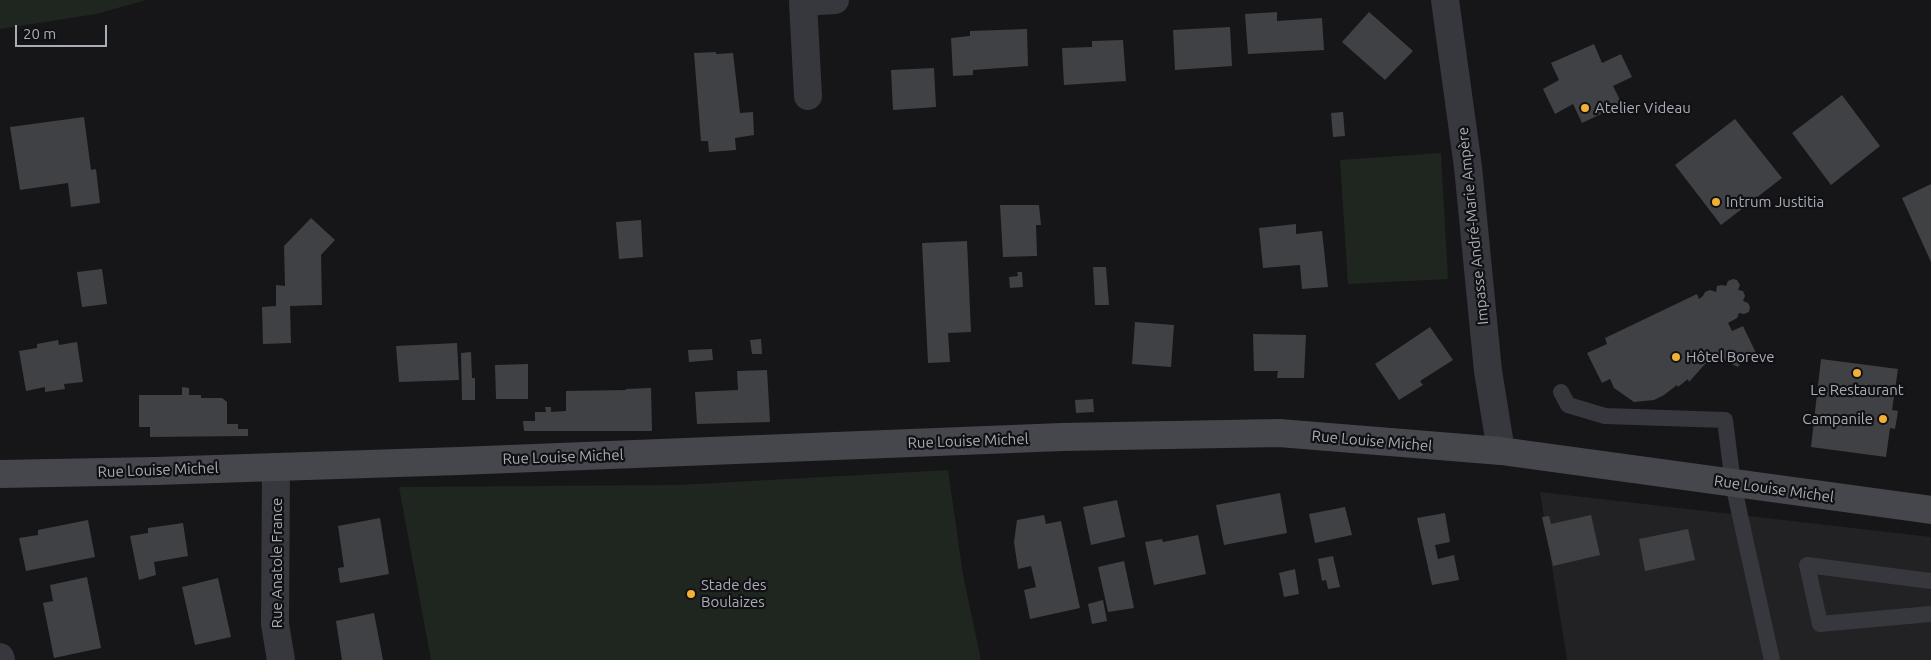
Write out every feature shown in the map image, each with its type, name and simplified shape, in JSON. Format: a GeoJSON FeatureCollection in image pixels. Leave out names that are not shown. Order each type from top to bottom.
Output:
{"type":"FeatureCollection","features":[{"type":"Feature","properties":{"kind":"street"},"geometry":{"type":"LineString","coordinates":[[808,96],[803,2],[836,0]]}},
{"type":"Feature","properties":{"kind":"street","name":"Impasse André-Marie Ampère"},"geometry":{"type":"LineString","coordinates":[[1445,0],[1468,167],[1488,371],[1501,451]]}},
{"type":"Feature","properties":{"kind":"street","name":"Rue Louise Michel"},"geometry":{"type":"LineString","coordinates":[[0,474],[692,453],[1062,437],[1279,433],[1501,451],[1931,510]]}},
{"type":"Feature","properties":{"kind":"street","name":"Rue Anatole France"},"geometry":{"type":"LineString","coordinates":[[276,467],[275,624],[281,660]]}},
{"type":"Feature","properties":{"kind":"lane"},"geometry":{"type":"LineString","coordinates":[[1561,392],[1568,405],[1605,416],[1725,420],[1733,484],[1772,660]]}},
{"type":"Feature","properties":{"kind":"lane"},"geometry":{"type":"LineString","coordinates":[[1931,581],[1807,565],[1820,624],[1931,614]]}},
{"type":"Feature","properties":{"kind":"shaded area"},"geometry":{"type":"Polygon","coordinates":[[[0,0],[146,0],[96,14],[0,29],[0,0]]]}},
{"type":"Feature","properties":{"kind":"shaded area"},"geometry":{"type":"Polygon","coordinates":[[[1441,153],[1448,279],[1348,284],[1340,160],[1441,153]]]}},
{"type":"Feature","properties":{"kind":"shaded area","name":"Stade des Boulaizes"},"geometry":{"type":"Polygon","coordinates":[[[948,470],[963,575],[981,660],[431,660],[399,487],[678,485],[948,470]]]}},
{"type":"Feature","properties":{"kind":"shaded area"},"geometry":{"type":"Polygon","coordinates":[[[1540,492],[1931,537],[1931,660],[1567,660],[1540,492]]]}},
{"type":"Feature","properties":{"kind":"building"},"geometry":{"type":"Polygon","coordinates":[[[1277,12],[1277,21],[1322,18],[1324,50],[1248,54],[1245,14],[1277,12]]]}},
{"type":"Feature","properties":{"kind":"building"},"geometry":{"type":"Polygon","coordinates":[[[1369,12],[1413,51],[1385,80],[1342,42],[1369,12]]]}},
{"type":"Feature","properties":{"kind":"building"},"geometry":{"type":"Polygon","coordinates":[[[1230,27],[1232,66],[1175,70],[1173,30],[1230,27]]]}},
{"type":"Feature","properties":{"kind":"building"},"geometry":{"type":"Polygon","coordinates":[[[1027,29],[1028,66],[973,70],[973,75],[953,76],[951,38],[970,36],[970,31],[1027,29]]]}},
{"type":"Feature","properties":{"kind":"building"},"geometry":{"type":"Polygon","coordinates":[[[1123,40],[1126,81],[1064,85],[1062,48],[1092,47],[1092,41],[1123,40]]]}},
{"type":"Feature","properties":{"kind":"building"},"geometry":{"type":"Polygon","coordinates":[[[1594,44],[1602,63],[1621,54],[1632,77],[1613,86],[1622,104],[1582,123],[1573,104],[1555,114],[1543,89],[1559,80],[1551,63],[1594,44]]]}},
{"type":"Feature","properties":{"kind":"building"},"geometry":{"type":"Polygon","coordinates":[[[716,52],[716,54],[733,53],[740,113],[753,112],[754,135],[735,138],[736,150],[709,152],[708,141],[701,141],[694,53],[716,52]]]}},
{"type":"Feature","properties":{"kind":"building"},"geometry":{"type":"Polygon","coordinates":[[[934,68],[936,107],[893,110],[891,70],[934,68]]]}},
{"type":"Feature","properties":{"kind":"building"},"geometry":{"type":"Polygon","coordinates":[[[1842,95],[1880,146],[1831,185],[1792,133],[1842,95]]]}},
{"type":"Feature","properties":{"kind":"building"},"geometry":{"type":"Polygon","coordinates":[[[1343,112],[1345,136],[1333,137],[1331,113],[1343,112]]]}},
{"type":"Feature","properties":{"kind":"building"},"geometry":{"type":"Polygon","coordinates":[[[84,117],[91,170],[96,169],[100,203],[71,207],[68,183],[20,190],[10,127],[84,117]]]}},
{"type":"Feature","properties":{"kind":"building"},"geometry":{"type":"Polygon","coordinates":[[[1735,119],[1782,178],[1721,225],[1675,165],[1735,119]]]}},
{"type":"Feature","properties":{"kind":"building"},"geometry":{"type":"Polygon","coordinates":[[[1931,184],[1931,262],[1902,198],[1931,184]]]}},
{"type":"Feature","properties":{"kind":"building"},"geometry":{"type":"Polygon","coordinates":[[[1000,205],[1039,205],[1041,225],[1036,225],[1037,256],[1003,257],[1000,205]]]}},
{"type":"Feature","properties":{"kind":"building"},"geometry":{"type":"Polygon","coordinates":[[[311,218],[335,240],[321,255],[322,305],[290,306],[291,343],[263,344],[262,307],[276,306],[276,285],[285,286],[284,246],[311,218]]]}},
{"type":"Feature","properties":{"kind":"building"},"geometry":{"type":"Polygon","coordinates":[[[641,220],[643,257],[619,259],[616,222],[641,220]]]}},
{"type":"Feature","properties":{"kind":"building"},"geometry":{"type":"Polygon","coordinates":[[[1296,224],[1296,234],[1322,231],[1328,287],[1302,289],[1300,265],[1263,268],[1259,228],[1296,224]]]}},
{"type":"Feature","properties":{"kind":"building"},"geometry":{"type":"Polygon","coordinates":[[[967,241],[971,332],[948,333],[950,362],[928,363],[922,243],[967,241]]]}},
{"type":"Feature","properties":{"kind":"building"},"geometry":{"type":"Polygon","coordinates":[[[1093,267],[1106,267],[1109,305],[1095,305],[1093,267]]]}},
{"type":"Feature","properties":{"kind":"building"},"geometry":{"type":"Polygon","coordinates":[[[102,269],[107,304],[82,307],[77,272],[102,269]]]}},
{"type":"Feature","properties":{"kind":"building"},"geometry":{"type":"Polygon","coordinates":[[[1017,272],[1022,272],[1023,287],[1010,288],[1009,277],[1018,276],[1017,272]]]}},
{"type":"Feature","properties":{"kind":"building"},"geometry":{"type":"Polygon","coordinates":[[[1737,280],[1740,285],[1738,290],[1743,291],[1745,296],[1743,301],[1748,303],[1750,307],[1749,312],[1739,313],[1737,318],[1728,323],[1732,331],[1743,326],[1756,353],[1744,359],[1738,367],[1721,359],[1712,360],[1705,364],[1689,382],[1688,379],[1678,387],[1677,385],[1654,400],[1634,402],[1614,388],[1610,379],[1602,383],[1587,353],[1607,344],[1605,338],[1697,294],[1699,299],[1705,292],[1710,290],[1716,292],[1717,286],[1726,286],[1728,281],[1737,280]]]}},
{"type":"Feature","properties":{"kind":"building"},"geometry":{"type":"Polygon","coordinates":[[[1135,322],[1174,325],[1171,367],[1132,364],[1135,322]]]}},
{"type":"Feature","properties":{"kind":"building"},"geometry":{"type":"Polygon","coordinates":[[[1430,327],[1453,360],[1420,381],[1423,385],[1399,400],[1375,364],[1430,327]]]}},
{"type":"Feature","properties":{"kind":"building"},"geometry":{"type":"Polygon","coordinates":[[[1253,334],[1306,335],[1304,378],[1277,378],[1278,371],[1254,371],[1253,334]]]}},
{"type":"Feature","properties":{"kind":"building"},"geometry":{"type":"Polygon","coordinates":[[[761,339],[762,354],[752,354],[750,340],[761,339]]]}},
{"type":"Feature","properties":{"kind":"building"},"geometry":{"type":"Polygon","coordinates":[[[58,340],[59,345],[77,342],[83,382],[64,384],[65,389],[45,392],[45,387],[26,391],[19,351],[37,348],[37,344],[58,340]]]}},
{"type":"Feature","properties":{"kind":"building"},"geometry":{"type":"Polygon","coordinates":[[[457,343],[459,380],[399,382],[396,346],[457,343]]]}},
{"type":"Feature","properties":{"kind":"building"},"geometry":{"type":"Polygon","coordinates":[[[712,349],[713,360],[689,362],[688,350],[712,349]]]}},
{"type":"Feature","properties":{"kind":"building"},"geometry":{"type":"Polygon","coordinates":[[[471,352],[472,378],[475,378],[475,400],[462,400],[461,353],[471,352]]]}},
{"type":"Feature","properties":{"kind":"building"},"geometry":{"type":"Polygon","coordinates":[[[1821,359],[1898,369],[1892,410],[1898,411],[1895,429],[1890,428],[1886,457],[1811,447],[1821,359]]]}},
{"type":"Feature","properties":{"kind":"building"},"geometry":{"type":"Polygon","coordinates":[[[528,364],[528,399],[496,399],[495,365],[528,364]]]}},
{"type":"Feature","properties":{"kind":"building"},"geometry":{"type":"Polygon","coordinates":[[[767,370],[770,422],[697,424],[695,392],[738,390],[737,371],[767,370]]]}},
{"type":"Feature","properties":{"kind":"building"},"geometry":{"type":"Polygon","coordinates":[[[182,387],[189,388],[189,395],[201,395],[201,398],[222,398],[227,402],[227,424],[238,424],[238,429],[248,429],[248,436],[150,437],[150,427],[139,427],[139,395],[182,395],[182,387]]]}},
{"type":"Feature","properties":{"kind":"building"},"geometry":{"type":"Polygon","coordinates":[[[651,388],[652,431],[524,431],[523,421],[535,421],[535,412],[546,412],[545,407],[551,407],[551,412],[566,411],[566,391],[651,388]]]}},
{"type":"Feature","properties":{"kind":"building"},"geometry":{"type":"Polygon","coordinates":[[[1093,399],[1094,412],[1076,413],[1075,400],[1093,399]]]}},
{"type":"Feature","properties":{"kind":"building"},"geometry":{"type":"Polygon","coordinates":[[[1280,493],[1287,533],[1224,545],[1216,505],[1280,493]]]}},
{"type":"Feature","properties":{"kind":"building"},"geometry":{"type":"Polygon","coordinates":[[[1117,500],[1125,537],[1091,545],[1083,507],[1117,500]]]}},
{"type":"Feature","properties":{"kind":"building"},"geometry":{"type":"Polygon","coordinates":[[[1345,507],[1352,535],[1315,543],[1309,514],[1345,507]]]}},
{"type":"Feature","properties":{"kind":"building"},"geometry":{"type":"Polygon","coordinates":[[[1445,513],[1450,542],[1435,545],[1438,559],[1454,555],[1459,580],[1432,585],[1417,518],[1445,513]]]}},
{"type":"Feature","properties":{"kind":"building"},"geometry":{"type":"Polygon","coordinates":[[[1044,515],[1046,524],[1061,521],[1080,608],[1030,619],[1024,590],[1036,587],[1031,566],[1018,569],[1014,542],[1017,520],[1044,515]]]}},
{"type":"Feature","properties":{"kind":"building"},"geometry":{"type":"Polygon","coordinates":[[[1591,515],[1600,555],[1553,566],[1542,517],[1549,516],[1551,524],[1591,515]]]}},
{"type":"Feature","properties":{"kind":"building"},"geometry":{"type":"Polygon","coordinates":[[[380,518],[389,574],[340,583],[338,568],[344,567],[338,526],[380,518]]]}},
{"type":"Feature","properties":{"kind":"building"},"geometry":{"type":"Polygon","coordinates":[[[88,520],[95,557],[26,571],[19,538],[38,535],[38,530],[88,520]]]}},
{"type":"Feature","properties":{"kind":"building"},"geometry":{"type":"Polygon","coordinates":[[[183,523],[188,556],[154,562],[156,575],[139,580],[130,536],[148,533],[148,528],[183,523]]]}},
{"type":"Feature","properties":{"kind":"building"},"geometry":{"type":"Polygon","coordinates":[[[1688,529],[1695,560],[1645,571],[1639,539],[1688,529]]]}},
{"type":"Feature","properties":{"kind":"building"},"geometry":{"type":"Polygon","coordinates":[[[1198,535],[1206,574],[1154,585],[1145,542],[1162,539],[1163,542],[1198,535]]]}},
{"type":"Feature","properties":{"kind":"building"},"geometry":{"type":"Polygon","coordinates":[[[1333,556],[1340,587],[1328,589],[1326,580],[1322,581],[1318,559],[1333,556]]]}},
{"type":"Feature","properties":{"kind":"building"},"geometry":{"type":"Polygon","coordinates":[[[1124,561],[1134,608],[1108,612],[1098,567],[1124,561]]]}},
{"type":"Feature","properties":{"kind":"building"},"geometry":{"type":"Polygon","coordinates":[[[1295,569],[1299,594],[1284,597],[1279,573],[1295,569]]]}},
{"type":"Feature","properties":{"kind":"building"},"geometry":{"type":"Polygon","coordinates":[[[87,577],[101,648],[54,658],[43,603],[53,601],[50,585],[87,577]]]}},
{"type":"Feature","properties":{"kind":"building"},"geometry":{"type":"Polygon","coordinates":[[[218,578],[231,637],[195,645],[182,587],[218,578]]]}},
{"type":"Feature","properties":{"kind":"building"},"geometry":{"type":"Polygon","coordinates":[[[1103,600],[1107,621],[1092,624],[1088,604],[1103,600]]]}},
{"type":"Feature","properties":{"kind":"building"},"geometry":{"type":"Polygon","coordinates":[[[374,613],[383,660],[342,660],[336,621],[374,613]]]}},
{"type":"Feature","properties":{"kind":"place","name":"Atelier Videau"},"geometry":{"type":"Point","coordinates":[1585,108]}},
{"type":"Feature","properties":{"kind":"place","name":"Intrum Justitia"},"geometry":{"type":"Point","coordinates":[1716,202]}},
{"type":"Feature","properties":{"kind":"place","name":"Hôtel Boreve"},"geometry":{"type":"Point","coordinates":[1676,357]}},
{"type":"Feature","properties":{"kind":"place","name":"Le Restaurant"},"geometry":{"type":"Point","coordinates":[1857,373]}},
{"type":"Feature","properties":{"kind":"place","name":"Campanile"},"geometry":{"type":"Point","coordinates":[1883,419]}},
{"type":"Feature","properties":{"kind":"place","name":"Stade des Boulaizes"},"geometry":{"type":"Point","coordinates":[691,594]}}]}
